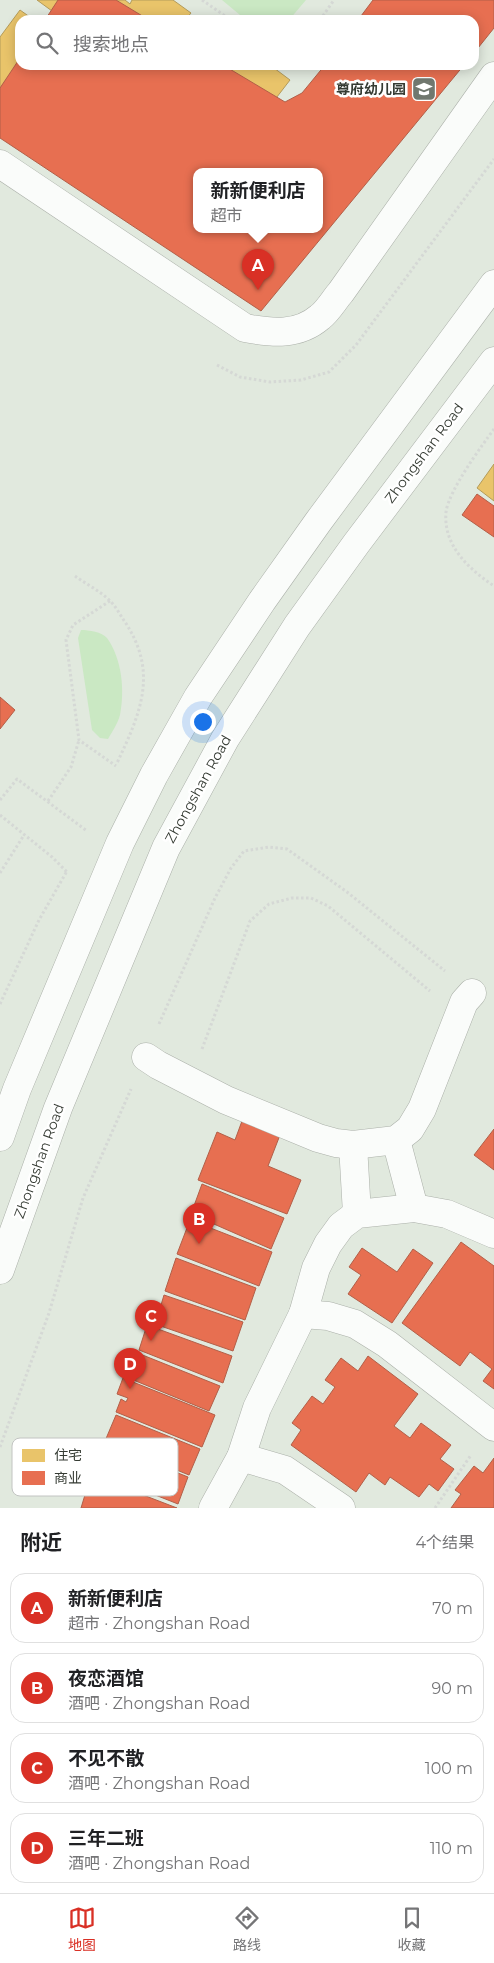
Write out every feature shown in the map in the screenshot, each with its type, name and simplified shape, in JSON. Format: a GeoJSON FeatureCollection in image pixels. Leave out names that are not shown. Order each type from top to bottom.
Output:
{"type":"FeatureCollection","features":[{"type":"Feature","properties":{"kind":"street"},"geometry":{"type":"LineString","coordinates":[[0,164],[245,328],[274,333],[299,330],[321,317],[341,292],[494,76]]}},
{"type":"Feature","properties":{"kind":"street"},"geometry":{"type":"LineString","coordinates":[[0,1137],[17,1089],[120,843],[154,775],[193,705],[307,538],[494,284]]}},
{"type":"Feature","properties":{"kind":"street","name":"Zhongshan Road"},"geometry":{"type":"LineString","coordinates":[[0,1270],[58,1108],[166,848],[225,739],[297,626],[356,544],[494,361]]}},
{"type":"Feature","properties":{"kind":"street"},"geometry":{"type":"LineString","coordinates":[[146,1057],[189,1082],[296,1130],[336,1143],[353,1145],[396,1140],[410,1129],[422,1109],[465,1004]]}},
{"type":"Feature","properties":{"kind":"street"},"geometry":{"type":"LineString","coordinates":[[396,1140],[414,1208]]}},
{"type":"Feature","properties":{"kind":"street"},"geometry":{"type":"LineString","coordinates":[[353,1145],[357,1214]]}},
{"type":"Feature","properties":{"kind":"street"},"geometry":{"type":"LineString","coordinates":[[213,1508],[241,1457],[257,1408],[303,1314],[316,1268],[328,1244],[341,1226],[357,1214],[414,1208],[447,1214],[494,1234]]}},
{"type":"Feature","properties":{"kind":"street"},"geometry":{"type":"LineString","coordinates":[[303,1314],[328,1316],[355,1324],[387,1344],[492,1426]]}},
{"type":"Feature","properties":{"kind":"street"},"geometry":{"type":"LineString","coordinates":[[241,1457],[285,1470],[341,1508]]}},
{"type":"Feature","properties":{"kind":"path"},"geometry":{"type":"LineString","coordinates":[[202,0],[224,15]]}},
{"type":"Feature","properties":{"kind":"path"},"geometry":{"type":"LineString","coordinates":[[324,15],[334,0]]}},
{"type":"Feature","properties":{"kind":"path"},"geometry":{"type":"LineString","coordinates":[[494,429],[471,461],[446,511],[448,531],[456,552],[475,573],[494,586]]}},
{"type":"Feature","properties":{"kind":"path"},"geometry":{"type":"LineString","coordinates":[[75,576],[110,601],[132,633],[144,669],[142,700],[134,727],[112,774]]}},
{"type":"Feature","properties":{"kind":"path"},"geometry":{"type":"LineString","coordinates":[[48,801],[71,767],[79,740],[66,640],[72,625],[110,601]]}},
{"type":"Feature","properties":{"kind":"path"},"geometry":{"type":"LineString","coordinates":[[79,740],[116,766]]}},
{"type":"Feature","properties":{"kind":"path"},"geometry":{"type":"LineString","coordinates":[[0,800],[17,779],[87,832],[91,824]]}},
{"type":"Feature","properties":{"kind":"path"},"geometry":{"type":"LineString","coordinates":[[0,815],[52,857],[67,872]]}},
{"type":"Feature","properties":{"kind":"path"},"geometry":{"type":"LineString","coordinates":[[0,873],[24,834]]}},
{"type":"Feature","properties":{"kind":"path"},"geometry":{"type":"LineString","coordinates":[[0,1004],[39,920],[71,864]]}},
{"type":"Feature","properties":{"kind":"path"},"geometry":{"type":"LineString","coordinates":[[189,1082],[250,922],[269,904],[292,898],[311,898],[328,906],[465,1004]]}},
{"type":"Feature","properties":{"kind":"path"},"geometry":{"type":"LineString","coordinates":[[435,1508],[492,1426]]}},
{"type":"Feature","properties":{"kind":"green space"},"geometry":{"type":"Polygon","coordinates":[[[222,0],[306,0],[293,15],[240,15],[222,0]]]}},
{"type":"Feature","properties":{"kind":"green space"},"geometry":{"type":"Polygon","coordinates":[[[81,630],[88,630],[105,636],[112,646],[119,665],[122,685],[120,715],[108,739],[100,738],[92,730],[78,638],[81,630]]]}},
{"type":"Feature","properties":{"kind":"building: 住宅"},"geometry":{"type":"Polygon","coordinates":[[[37,0],[125,0],[130,4],[132,0],[173,0],[191,13],[189,15],[49,15],[52,11],[37,0]]]}},
{"type":"Feature","properties":{"kind":"building: 住宅"},"geometry":{"type":"Polygon","coordinates":[[[20,10],[27,15],[16,15],[20,10]]]}},
{"type":"Feature","properties":{"kind":"building: 住宅"},"geometry":{"type":"Polygon","coordinates":[[[15,17],[15,70],[124,70],[117,79],[132,91],[87,152],[0,87],[0,37],[15,17]]]}},
{"type":"Feature","properties":{"kind":"building: 住宅"},"geometry":{"type":"Polygon","coordinates":[[[124,70],[277,70],[290,80],[270,106],[296,125],[312,105],[354,136],[348,144],[360,154],[345,174],[355,181],[326,218],[323,216],[323,168],[193,168],[193,231],[140,192],[186,131],[204,144],[211,135],[124,70]]]}},
{"type":"Feature","properties":{"kind":"building: 住宅"},"geometry":{"type":"Polygon","coordinates":[[[195,233],[286,233],[253,276],[195,233]]]}},
{"type":"Feature","properties":{"kind":"building: 住宅"},"geometry":{"type":"Polygon","coordinates":[[[494,464],[494,501],[477,488],[494,464]]]}},
{"type":"Feature","properties":{"kind":"building: 商业"},"geometry":{"type":"Polygon","coordinates":[[[58,0],[116,0],[141,15],[48,15],[58,0]]]}},
{"type":"Feature","properties":{"kind":"building: 商业"},"geometry":{"type":"Polygon","coordinates":[[[373,0],[494,0],[494,28],[479,47],[479,15],[362,15],[373,0]]]}},
{"type":"Feature","properties":{"kind":"building: 商业"},"geometry":{"type":"Polygon","coordinates":[[[15,66],[15,70],[231,70],[285,102],[302,93],[321,70],[460,70],[261,311],[0,138],[0,88],[15,66]]]}},
{"type":"Feature","properties":{"kind":"building: 商业"},"geometry":{"type":"Polygon","coordinates":[[[477,494],[494,506],[494,537],[462,515],[477,494]]]}},
{"type":"Feature","properties":{"kind":"building: 商业"},"geometry":{"type":"Polygon","coordinates":[[[0,697],[15,710],[0,729],[0,697]]]}},
{"type":"Feature","properties":{"kind":"building: 商业"},"geometry":{"type":"Polygon","coordinates":[[[242,1121],[280,1135],[268,1166],[301,1180],[287,1214],[198,1180],[217,1132],[235,1140],[242,1121]]]}},
{"type":"Feature","properties":{"kind":"building: 商业"},"geometry":{"type":"Polygon","coordinates":[[[494,1129],[494,1170],[474,1155],[494,1129]]]}},
{"type":"Feature","properties":{"kind":"building: 商业"},"geometry":{"type":"Polygon","coordinates":[[[202,1184],[284,1218],[271,1249],[191,1214],[202,1184]]]}},
{"type":"Feature","properties":{"kind":"building: 商业"},"geometry":{"type":"Polygon","coordinates":[[[190,1220],[272,1252],[259,1286],[177,1254],[190,1220]]]}},
{"type":"Feature","properties":{"kind":"building: 商业"},"geometry":{"type":"Polygon","coordinates":[[[461,1242],[494,1266],[494,1389],[483,1381],[492,1369],[470,1352],[460,1366],[402,1323],[461,1242]]]}},
{"type":"Feature","properties":{"kind":"building: 商业"},"geometry":{"type":"Polygon","coordinates":[[[362,1248],[397,1272],[413,1249],[433,1263],[392,1323],[348,1294],[361,1275],[349,1267],[362,1248]]]}},
{"type":"Feature","properties":{"kind":"building: 商业"},"geometry":{"type":"Polygon","coordinates":[[[176,1258],[256,1288],[245,1320],[165,1291],[176,1258]]]}},
{"type":"Feature","properties":{"kind":"building: 商业"},"geometry":{"type":"Polygon","coordinates":[[[164,1295],[243,1322],[233,1351],[149,1322],[156,1303],[161,1305],[164,1295]]]}},
{"type":"Feature","properties":{"kind":"building: 商业"},"geometry":{"type":"Polygon","coordinates":[[[147,1325],[232,1356],[223,1383],[139,1350],[147,1325]]]}},
{"type":"Feature","properties":{"kind":"building: 商业"},"geometry":{"type":"Polygon","coordinates":[[[135,1352],[220,1386],[209,1411],[126,1377],[135,1352]]]}},
{"type":"Feature","properties":{"kind":"building: 商业"},"geometry":{"type":"Polygon","coordinates":[[[368,1356],[418,1394],[394,1426],[410,1438],[421,1423],[451,1445],[440,1459],[454,1469],[438,1491],[429,1484],[419,1497],[390,1477],[385,1485],[369,1473],[356,1492],[291,1445],[301,1430],[292,1423],[312,1396],[323,1404],[335,1387],[325,1380],[341,1358],[358,1371],[368,1356]]]}},
{"type":"Feature","properties":{"kind":"building: 商业"},"geometry":{"type":"Polygon","coordinates":[[[123,1378],[215,1415],[202,1447],[116,1412],[121,1399],[126,1402],[128,1398],[117,1394],[123,1378]]]}},
{"type":"Feature","properties":{"kind":"building: 商业"},"geometry":{"type":"Polygon","coordinates":[[[116,1415],[173,1438],[106,1438],[116,1415]]]}},
{"type":"Feature","properties":{"kind":"building: 商业"},"geometry":{"type":"Polygon","coordinates":[[[178,1440],[200,1449],[189,1475],[178,1471],[178,1440]]]}},
{"type":"Feature","properties":{"kind":"building: 商业"},"geometry":{"type":"Polygon","coordinates":[[[494,1458],[494,1508],[451,1508],[461,1494],[455,1490],[474,1466],[483,1473],[494,1458]]]}},
{"type":"Feature","properties":{"kind":"building: 商业"},"geometry":{"type":"Polygon","coordinates":[[[178,1473],[188,1477],[178,1504],[158,1496],[178,1496],[178,1473]]]}},
{"type":"Feature","properties":{"kind":"building: 商业"},"geometry":{"type":"Polygon","coordinates":[[[85,1496],[146,1496],[177,1508],[81,1508],[85,1496]]]}},
{"type":"Feature","properties":{"kind":"place","name":"尊府幼儿园"},"geometry":{"type":"Point","coordinates":[424,89]}},
{"type":"Feature","properties":{"kind":"place","name":"新新便利店"},"geometry":{"type":"Point","coordinates":[258,290]}},
{"type":"Feature","properties":{"kind":"place","name":"夜恋酒馆"},"geometry":{"type":"Point","coordinates":[199,1244]}},
{"type":"Feature","properties":{"kind":"place","name":"不见不散"},"geometry":{"type":"Point","coordinates":[151,1341]}},
{"type":"Feature","properties":{"kind":"place","name":"三年二班"},"geometry":{"type":"Point","coordinates":[130,1389]}}]}
